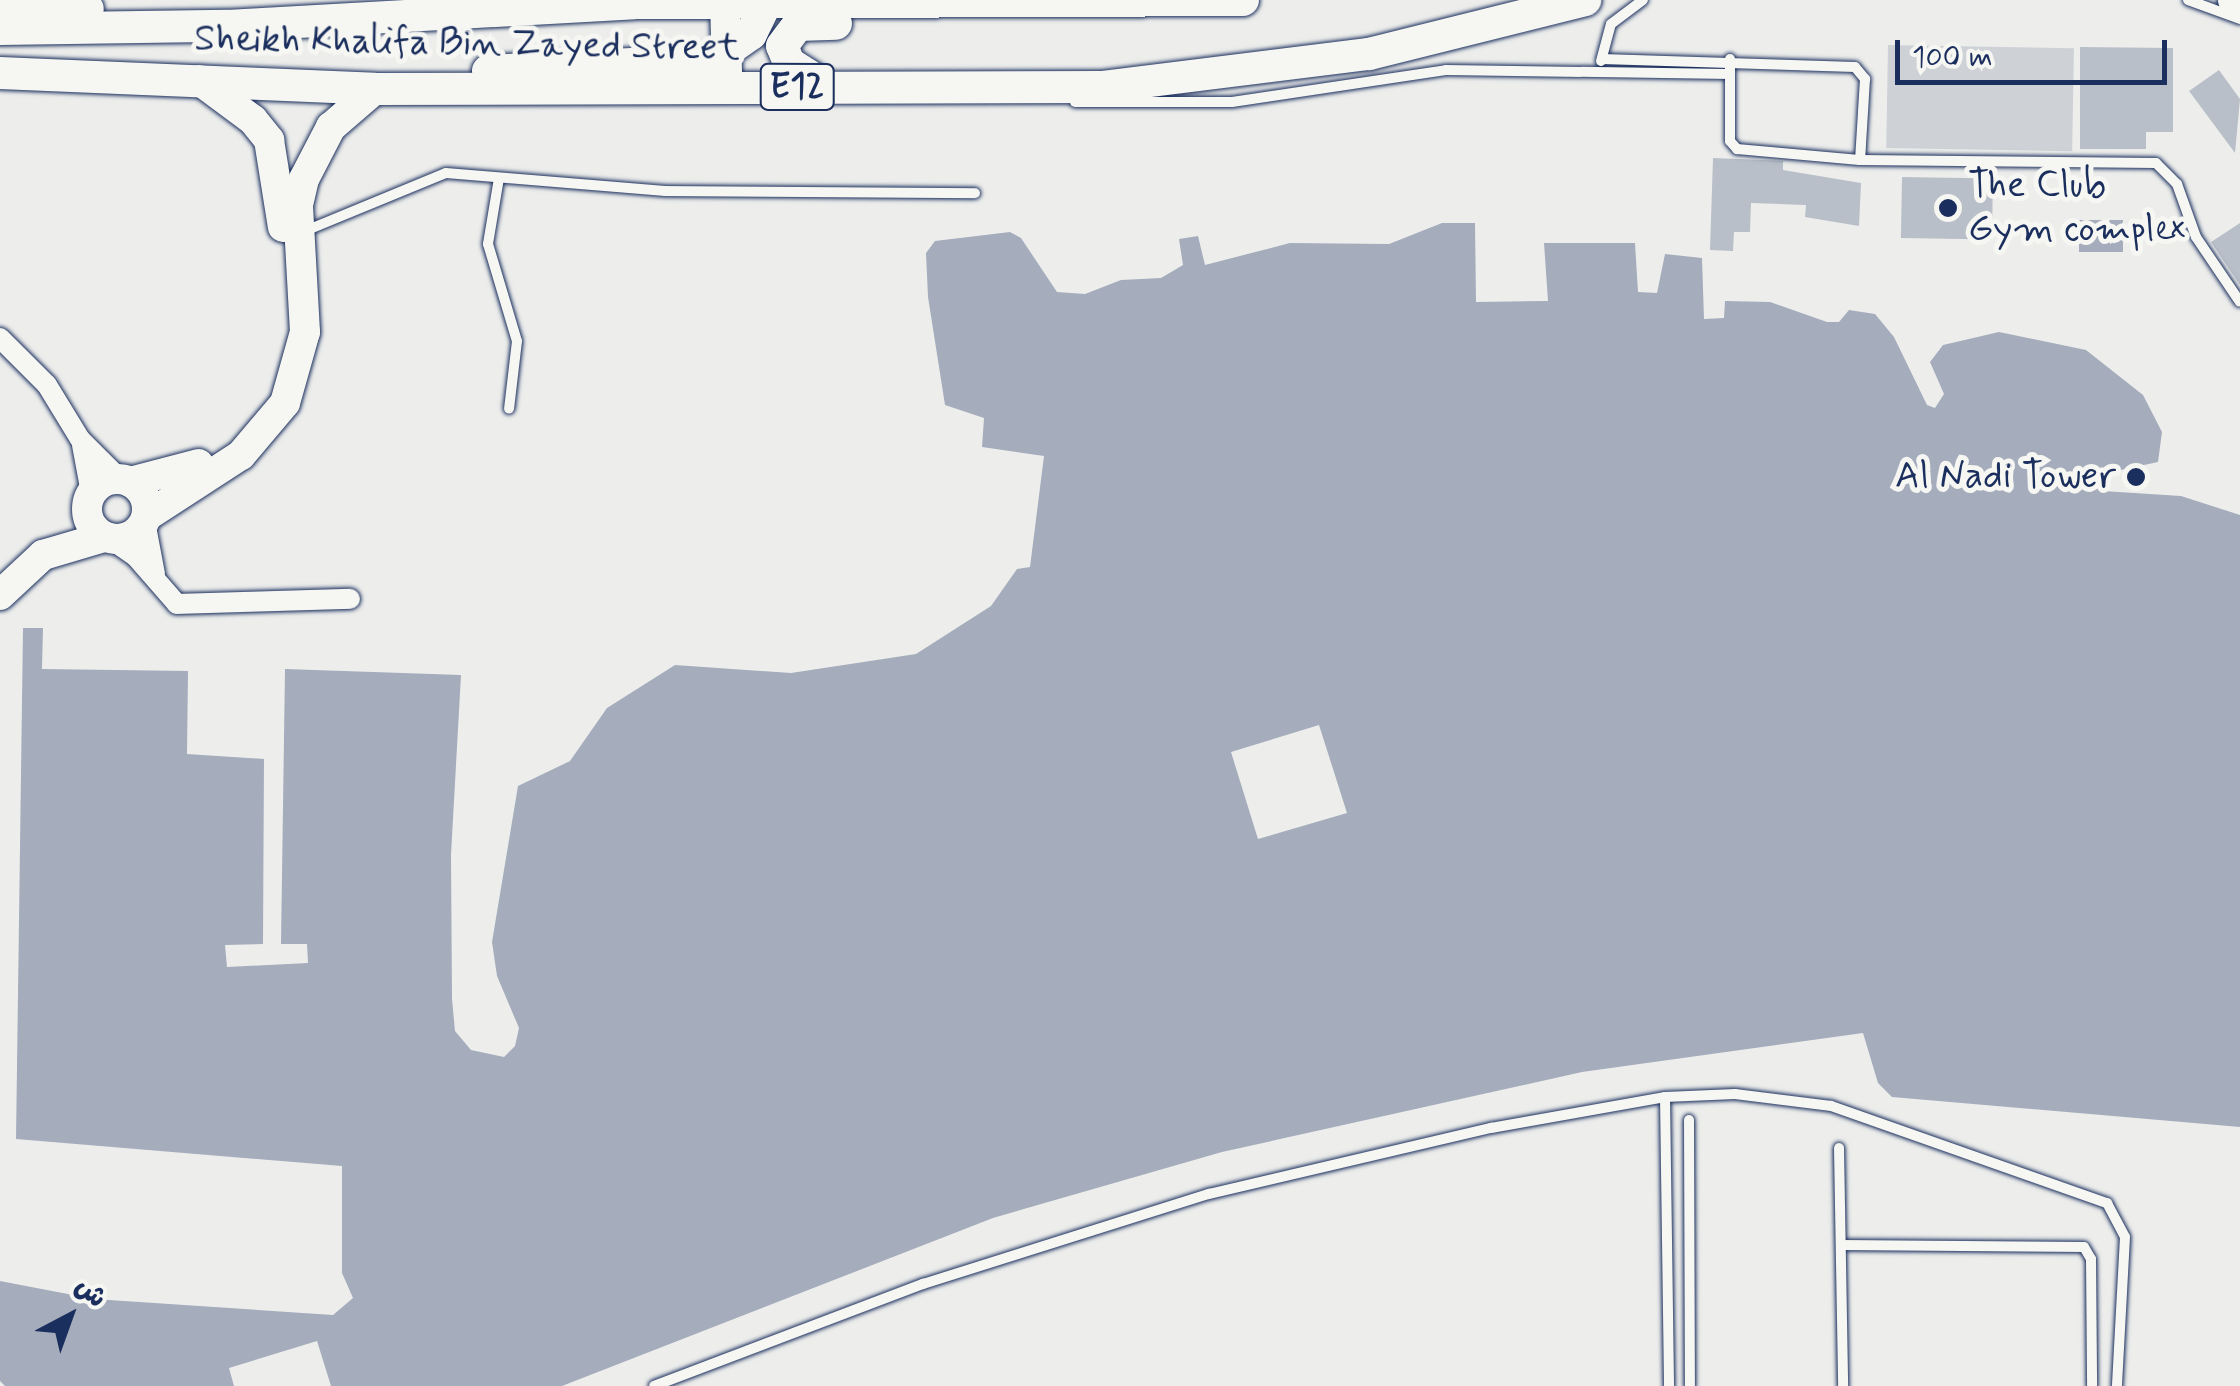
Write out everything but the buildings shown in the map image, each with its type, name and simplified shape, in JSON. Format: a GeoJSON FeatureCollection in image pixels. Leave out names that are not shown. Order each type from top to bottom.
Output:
{"type":"FeatureCollection","features":[{"type":"Feature","properties":{"kind":"main road","name":"Sheikh Khalifa Bin Zayed Street"},"geometry":{"type":"LineString","coordinates":[[0,29],[226,26],[637,2],[1242,0]]}},
{"type":"Feature","properties":{"kind":"main road","name":"Sheikh Khalifa Bin Zayed Street"},"geometry":{"type":"LineString","coordinates":[[0,73],[376,90],[727,71],[826,87],[1144,84],[1318,62],[1585,0]]}},
{"type":"Feature","properties":{"kind":"main road"},"geometry":{"type":"LineString","coordinates":[[0,2],[226,26]]}},
{"type":"Feature","properties":{"kind":"main road"},"geometry":{"type":"LineString","coordinates":[[727,71],[766,2]]}},
{"type":"Feature","properties":{"kind":"main road"},"geometry":{"type":"LineString","coordinates":[[826,87],[784,55],[789,29],[999,22],[1067,2]]}},
{"type":"Feature","properties":{"kind":"street"},"geometry":{"type":"LineString","coordinates":[[725,2],[727,71]]}},
{"type":"Feature","properties":{"kind":"street"},"geometry":{"type":"LineString","coordinates":[[0,573],[90,496],[125,480],[188,470],[232,440],[260,408],[285,350],[289,308],[274,152],[253,120],[199,80]]}},
{"type":"Feature","properties":{"kind":"street"},"geometry":{"type":"LineString","coordinates":[[0,595],[43,555],[130,536],[146,518],[240,455],[285,403],[305,332],[298,204],[311,160],[344,113],[376,90]]}},
{"type":"Feature","properties":{"kind":"street"},"geometry":{"type":"LineString","coordinates":[[0,338],[47,386],[80,439],[144,496],[157,581],[166,598],[183,605],[350,599]]}},
{"type":"Feature","properties":{"kind":"street"},"geometry":{"type":"LineString","coordinates":[[80,439],[90,496],[87,516],[157,581]]}},
{"type":"Feature","properties":{"kind":"lane"},"geometry":{"type":"LineString","coordinates":[[1600,72],[1611,24],[1642,0]]}},
{"type":"Feature","properties":{"kind":"lane"},"geometry":{"type":"LineString","coordinates":[[2188,0],[2240,19]]}},
{"type":"Feature","properties":{"kind":"lane"},"geometry":{"type":"LineString","coordinates":[[1685,58],[1685,73]]}},
{"type":"Feature","properties":{"kind":"lane"},"geometry":{"type":"LineString","coordinates":[[1602,59],[1730,59],[1855,67],[1866,79],[1860,160]]}},
{"type":"Feature","properties":{"kind":"lane"},"geometry":{"type":"LineString","coordinates":[[1730,59],[1730,140],[1736,149],[1860,160],[2156,163],[2177,184],[2196,237],[2240,302]]}},
{"type":"Feature","properties":{"kind":"lane"},"geometry":{"type":"LineString","coordinates":[[1007,86],[1082,103],[1202,103],[1446,70],[1730,74]]}},
{"type":"Feature","properties":{"kind":"lane"},"geometry":{"type":"LineString","coordinates":[[299,232],[338,221],[432,176],[682,192],[976,194]]}},
{"type":"Feature","properties":{"kind":"lane"},"geometry":{"type":"LineString","coordinates":[[499,178],[488,244],[517,342],[510,409]]}},
{"type":"Feature","properties":{"kind":"lane"},"geometry":{"type":"LineString","coordinates":[[654,1386],[923,1284],[1209,1194],[1396,1147],[1666,1097],[1736,1094],[1831,1106],[2013,1172],[2097,1195],[2116,1213],[2125,1237],[2116,1386]]}},
{"type":"Feature","properties":{"kind":"lane"},"geometry":{"type":"LineString","coordinates":[[1666,1097],[1669,1386]]}},
{"type":"Feature","properties":{"kind":"lane"},"geometry":{"type":"LineString","coordinates":[[1689,1120],[1690,1386]]}},
{"type":"Feature","properties":{"kind":"lane"},"geometry":{"type":"LineString","coordinates":[[1839,1148],[1843,1386]]}},
{"type":"Feature","properties":{"kind":"lane"},"geometry":{"type":"LineString","coordinates":[[1841,1245],[2084,1248],[2090,1259],[2092,1386]]}},
{"type":"Feature","properties":{"kind":"shaded area"},"geometry":{"type":"Polygon","coordinates":[[[1888,45],[2074,48],[2072,151],[1886,148],[1888,45]]]}},
{"type":"Feature","properties":{"kind":"water"},"geometry":{"type":"Polygon","coordinates":[[[2079,220],[2123,220],[2123,252],[2079,252],[2079,220]]]}},
{"type":"Feature","properties":{"kind":"water"},"geometry":{"type":"Polygon","coordinates":[[[1442,223],[1475,223],[1476,302],[1548,301],[1544,243],[1635,243],[1638,292],[1657,293],[1665,254],[1702,258],[1704,319],[1724,318],[1725,301],[1770,302],[1827,322],[1839,322],[1849,310],[1875,314],[1894,337],[1927,405],[1935,408],[1944,394],[1930,362],[1943,345],[1999,332],[2086,350],[2143,395],[2162,432],[2158,462],[2102,474],[2103,491],[2181,496],[2240,515],[2240,1127],[1892,1097],[1878,1083],[1863,1033],[1582,1072],[1222,1152],[993,1218],[562,1386],[331,1386],[317,1341],[229,1368],[234,1386],[5,1386],[0,1381],[0,1281],[94,1299],[333,1315],[353,1298],[342,1273],[342,1166],[16,1139],[23,628],[43,628],[42,669],[188,671],[187,754],[264,759],[263,944],[225,945],[227,967],[308,963],[307,944],[281,944],[285,669],[461,675],[451,855],[455,1031],[471,1050],[504,1057],[515,1046],[519,1028],[497,976],[492,942],[518,786],[570,761],[607,708],[675,665],[791,673],[916,654],[991,606],[1017,569],[1030,567],[1044,456],[982,447],[984,418],[945,405],[928,297],[926,253],[935,241],[1010,232],[1021,238],[1057,292],[1085,294],[1121,280],[1161,278],[1183,265],[1179,239],[1198,236],[1205,265],[1290,243],[1389,244],[1442,223]],[[1319,725],[1231,752],[1258,839],[1347,813],[1319,725]]]}},
{"type":"Feature","properties":{"kind":"place","name":"The Club Gym complex"},"geometry":{"type":"Point","coordinates":[1948,208]}},
{"type":"Feature","properties":{"kind":"place","name":"Al Nadi Tower"},"geometry":{"type":"Point","coordinates":[2136,477]}}]}
